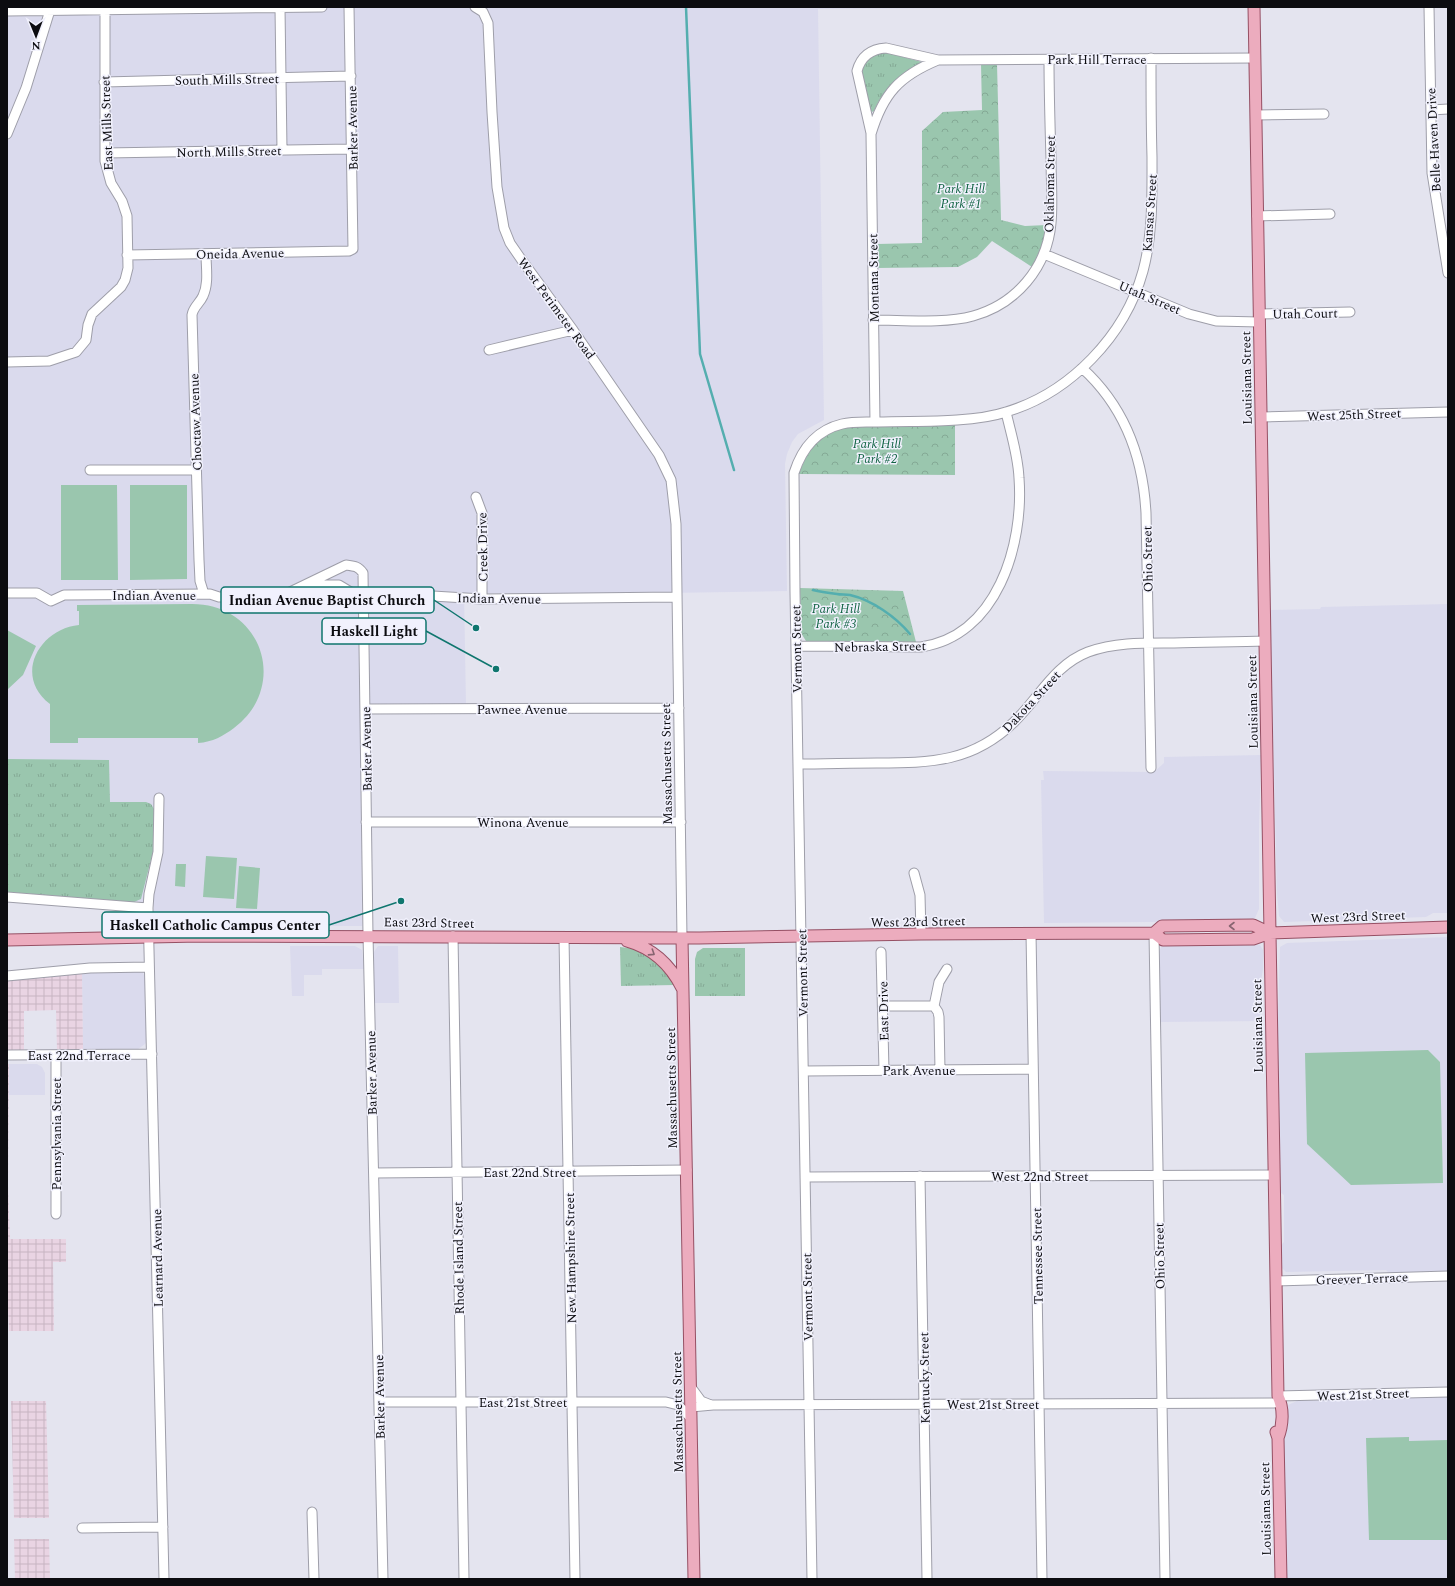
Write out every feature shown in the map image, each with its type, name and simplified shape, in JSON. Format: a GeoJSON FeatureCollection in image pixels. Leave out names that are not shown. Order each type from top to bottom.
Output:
{"type":"FeatureCollection","features":[{"type":"Feature","properties":{"kind":"main road","name":"Louisiana Street"},"geometry":{"type":"LineString","coordinates":[[1254,7],[1276,1280],[1276,1400],[1281,1403],[1282,1428],[1278,1438],[1281,1579]]}},
{"type":"Feature","properties":{"kind":"main road","name":"West 23rd Street"},"geometry":{"type":"LineString","coordinates":[[682,938],[801,938],[921,934],[1154,933],[1162,926],[1253,926],[1270,933],[1448,927]]}},
{"type":"Feature","properties":{"kind":"main road","name":"East 23rd Street"},"geometry":{"type":"LineString","coordinates":[[7,940],[149,937],[368,936],[682,938]]}},
{"type":"Feature","properties":{"kind":"main road"},"geometry":{"type":"LineString","coordinates":[[617,938],[639,945],[657,955],[675,974],[683,991]]}},
{"type":"Feature","properties":{"kind":"main road","name":"Massachusetts Street"},"geometry":{"type":"LineString","coordinates":[[682,938],[694,1579]]}},
{"type":"Feature","properties":{"kind":"street"},"geometry":{"type":"LineString","coordinates":[[7,11],[51,9],[105,10],[322,7]]}},
{"type":"Feature","properties":{"kind":"street","name":"Barker Avenue"},"geometry":{"type":"LineString","coordinates":[[349,7],[353,249]]}},
{"type":"Feature","properties":{"kind":"street","name":"West Perimeter Road"},"geometry":{"type":"LineString","coordinates":[[475,7],[483,12],[488,23],[496,173],[504,228],[510,243],[644,431],[666,468],[671,480],[675,505],[677,597]]}},
{"type":"Feature","properties":{"kind":"street","name":"Belle Haven Drive"},"geometry":{"type":"LineString","coordinates":[[1429,7],[1432,173],[1444,222],[1448,273]]}},
{"type":"Feature","properties":{"kind":"street"},"geometry":{"type":"LineString","coordinates":[[280,8],[282,150]]}},
{"type":"Feature","properties":{"kind":"street"},"geometry":{"type":"LineString","coordinates":[[7,134],[26,88],[51,9]]}},
{"type":"Feature","properties":{"kind":"street","name":"East Mills Street"},"geometry":{"type":"LineString","coordinates":[[7,362],[49,361],[79,350],[86,340],[88,325],[92,314],[121,287],[125,280],[127,255],[125,208],[111,183],[107,172],[105,153],[105,10]]}},
{"type":"Feature","properties":{"kind":"street","name":"Park Hill Terrace"},"geometry":{"type":"LineString","coordinates":[[866,54],[878,49],[886,48],[938,60],[1255,58]]}},
{"type":"Feature","properties":{"kind":"street","name":"Montana Street"},"geometry":{"type":"LineString","coordinates":[[866,54],[856,71],[871,134],[875,422]]}},
{"type":"Feature","properties":{"kind":"street","name":"Kansas Street"},"geometry":{"type":"LineString","coordinates":[[875,422],[958,420],[1006,412],[1050,391],[1082,368],[1114,331],[1136,292],[1147,253],[1151,217],[1151,58]]}},
{"type":"Feature","properties":{"kind":"street","name":"Oklahoma Street"},"geometry":{"type":"LineString","coordinates":[[873,320],[953,319],[987,311],[1012,297],[1022,288],[1044,254],[1048,240],[1052,210],[1049,59]]}},
{"type":"Feature","properties":{"kind":"street","name":"Park Hill Terrace"},"geometry":{"type":"LineString","coordinates":[[885,99],[904,78],[923,66],[938,60]]}},
{"type":"Feature","properties":{"kind":"street","name":"South Mills Street"},"geometry":{"type":"LineString","coordinates":[[104,82],[351,76]]}},
{"type":"Feature","properties":{"kind":"street","name":"Montana Street"},"geometry":{"type":"LineString","coordinates":[[871,134],[878,113],[885,99]]}},
{"type":"Feature","properties":{"kind":"street"},"geometry":{"type":"LineString","coordinates":[[1431,110],[1448,109]]}},
{"type":"Feature","properties":{"kind":"street"},"geometry":{"type":"LineString","coordinates":[[1256,115],[1324,114]]}},
{"type":"Feature","properties":{"kind":"street","name":"North Mills Street"},"geometry":{"type":"LineString","coordinates":[[105,153],[352,149]]}},
{"type":"Feature","properties":{"kind":"street"},"geometry":{"type":"LineString","coordinates":[[1258,216],[1330,214]]}},
{"type":"Feature","properties":{"kind":"street","name":"Oneida Avenue"},"geometry":{"type":"LineString","coordinates":[[127,255],[349,251],[353,249]]}},
{"type":"Feature","properties":{"kind":"street","name":"Choctaw Avenue"},"geometry":{"type":"LineString","coordinates":[[204,594],[200,581],[199,560],[192,315],[194,308],[205,290],[206,254]]}},
{"type":"Feature","properties":{"kind":"street","name":"Utah Street"},"geometry":{"type":"LineString","coordinates":[[1044,254],[1201,318],[1228,322],[1259,318]]}},
{"type":"Feature","properties":{"kind":"street","name":"Utah Court"},"geometry":{"type":"LineString","coordinates":[[1259,318],[1350,312]]}},
{"type":"Feature","properties":{"kind":"street"},"geometry":{"type":"LineString","coordinates":[[489,350],[573,330]]}},
{"type":"Feature","properties":{"kind":"street","name":"Ohio Street"},"geometry":{"type":"LineString","coordinates":[[1082,368],[1096,381],[1119,413],[1136,451],[1142,472],[1146,513],[1151,768]]}},
{"type":"Feature","properties":{"kind":"street","name":"Nebraska Street"},"geometry":{"type":"LineString","coordinates":[[796,646],[921,647],[936,645],[962,632],[982,614],[990,602],[1007,567],[1019,516],[1019,477],[1006,412]]}},
{"type":"Feature","properties":{"kind":"street","name":"West 25th Street"},"geometry":{"type":"LineString","coordinates":[[1261,417],[1448,412]]}},
{"type":"Feature","properties":{"kind":"street","name":"Vermont Street"},"geometry":{"type":"LineString","coordinates":[[812,1579],[793,482],[798,462],[808,444],[825,430],[843,423],[875,422]]}},
{"type":"Feature","properties":{"kind":"street"},"geometry":{"type":"LineString","coordinates":[[90,470],[196,470]]}},
{"type":"Feature","properties":{"kind":"street","name":"Creek Drive"},"geometry":{"type":"LineString","coordinates":[[476,497],[482,513],[482,599]]}},
{"type":"Feature","properties":{"kind":"street","name":"Indian Avenue"},"geometry":{"type":"LineString","coordinates":[[7,593],[37,593],[51,601],[64,595],[210,594],[219,598],[267,597],[283,594],[301,587],[346,565],[355,566],[360,569]]}},
{"type":"Feature","properties":{"kind":"street","name":"Barker Avenue"},"geometry":{"type":"LineString","coordinates":[[360,569],[363,573],[364,595],[368,936],[383,1579]]}},
{"type":"Feature","properties":{"kind":"street","name":"Indian Avenue"},"geometry":{"type":"LineString","coordinates":[[301,587],[333,584],[346,588],[354,594],[400,594],[482,599],[677,597]]}},
{"type":"Feature","properties":{"kind":"street","name":"Massachusetts Street"},"geometry":{"type":"LineString","coordinates":[[677,597],[682,938]]}},
{"type":"Feature","properties":{"kind":"street","name":"Dakota Street"},"geometry":{"type":"LineString","coordinates":[[798,764],[917,763],[938,761],[956,757],[984,746],[1006,730],[1055,674],[1073,660],[1087,653],[1112,645],[1265,641]]}},
{"type":"Feature","properties":{"kind":"street","name":"Pawnee Avenue"},"geometry":{"type":"LineString","coordinates":[[365,709],[679,708]]}},
{"type":"Feature","properties":{"kind":"street","name":"Learnard Avenue"},"geometry":{"type":"LineString","coordinates":[[159,798],[158,852],[149,894],[148,908],[164,1579]]}},
{"type":"Feature","properties":{"kind":"street","name":"Winona Avenue"},"geometry":{"type":"LineString","coordinates":[[366,822],[680,822]]}},
{"type":"Feature","properties":{"kind":"street"},"geometry":{"type":"LineString","coordinates":[[914,873],[920,896],[921,934]]}},
{"type":"Feature","properties":{"kind":"street"},"geometry":{"type":"LineString","coordinates":[[7,898],[148,908]]}},
{"type":"Feature","properties":{"kind":"street","name":"Tennessee Street"},"geometry":{"type":"LineString","coordinates":[[1031,933],[1042,1579]]}},
{"type":"Feature","properties":{"kind":"street","name":"Ohio Street"},"geometry":{"type":"LineString","coordinates":[[1154,933],[1165,1579]]}},
{"type":"Feature","properties":{"kind":"street","name":"Rhode Island Street"},"geometry":{"type":"LineString","coordinates":[[453,936],[464,1579]]}},
{"type":"Feature","properties":{"kind":"street","name":"New Hampshire Street"},"geometry":{"type":"LineString","coordinates":[[564,937],[575,1579]]}},
{"type":"Feature","properties":{"kind":"street","name":"East Drive"},"geometry":{"type":"LineString","coordinates":[[881,952],[884,1070]]}},
{"type":"Feature","properties":{"kind":"street"},"geometry":{"type":"LineString","coordinates":[[7,976],[90,968],[149,967]]}},
{"type":"Feature","properties":{"kind":"street"},"geometry":{"type":"LineString","coordinates":[[940,1070],[939,1018],[938,1012],[934,1006],[940,982],[947,970]]}},
{"type":"Feature","properties":{"kind":"street"},"geometry":{"type":"LineString","coordinates":[[883,1006],[934,1006]]}},
{"type":"Feature","properties":{"kind":"street","name":"East 22nd Terrace"},"geometry":{"type":"LineString","coordinates":[[7,1055],[152,1054]]}},
{"type":"Feature","properties":{"kind":"street","name":"Pennsylvania Street"},"geometry":{"type":"LineString","coordinates":[[56,1055],[56,1214]]}},
{"type":"Feature","properties":{"kind":"street","name":"Park Avenue"},"geometry":{"type":"LineString","coordinates":[[804,1071],[1033,1069]]}},
{"type":"Feature","properties":{"kind":"street","name":"East 22nd Street"},"geometry":{"type":"LineString","coordinates":[[374,1173],[687,1170]]}},
{"type":"Feature","properties":{"kind":"street","name":"West 22nd Street"},"geometry":{"type":"LineString","coordinates":[[805,1177],[1274,1175]]}},
{"type":"Feature","properties":{"kind":"street","name":"Kentucky Street"},"geometry":{"type":"LineString","coordinates":[[920,1176],[928,1579]]}},
{"type":"Feature","properties":{"kind":"street","name":"Greever Terrace"},"geometry":{"type":"LineString","coordinates":[[1276,1280],[1448,1276]]}},
{"type":"Feature","properties":{"kind":"street"},"geometry":{"type":"LineString","coordinates":[[690,1386],[701,1401],[713,1406]]}},
{"type":"Feature","properties":{"kind":"street","name":"West 21st Street"},"geometry":{"type":"LineString","coordinates":[[691,1408],[713,1406],[924,1404],[1162,1404],[1448,1392]]}},
{"type":"Feature","properties":{"kind":"street","name":"East 21st Street"},"geometry":{"type":"LineString","coordinates":[[379,1402],[666,1402],[691,1408]]}},
{"type":"Feature","properties":{"kind":"street","name":"East 21st Street"},"geometry":{"type":"LineString","coordinates":[[666,1402],[691,1408]]}},
{"type":"Feature","properties":{"kind":"street"},"geometry":{"type":"LineString","coordinates":[[312,1512],[314,1579]]}},
{"type":"Feature","properties":{"kind":"street"},"geometry":{"type":"LineString","coordinates":[[82,1528],[163,1527]]}},
{"type":"Feature","properties":{"kind":"shaded area"},"geometry":{"type":"Polygon","coordinates":[[[7,7],[1249,7],[818,9],[824,420],[798,434],[792,442],[787,454],[785,464],[787,591],[666,593],[464,593],[466,704],[361,705],[362,926],[351,926],[163,925],[156,922],[154,919],[154,902],[134,902],[7,892],[7,7]]]}},
{"type":"Feature","properties":{"kind":"shaded area"},"geometry":{"type":"Polygon","coordinates":[[[1448,604],[1448,913],[1433,913],[1426,917],[1284,922],[1279,916],[1277,893],[1270,610],[1320,609],[1321,607],[1448,604]]]}},
{"type":"Feature","properties":{"kind":"shaded area"},"geometry":{"type":"Polygon","coordinates":[[[1261,755],[1259,909],[1255,918],[1251,921],[1044,923],[1041,780],[1044,780],[1043,771],[1154,772],[1164,763],[1164,757],[1261,755]]]}},
{"type":"Feature","properties":{"kind":"shaded area"},"geometry":{"type":"Polygon","coordinates":[[[1448,937],[1448,1271],[1389,1273],[1386,1270],[1286,1272],[1281,1267],[1281,1245],[1284,1242],[1284,1195],[1279,1192],[1277,1053],[1280,947],[1287,943],[1448,937]]]}},
{"type":"Feature","properties":{"kind":"shaded area"},"geometry":{"type":"Polygon","coordinates":[[[1166,944],[1260,945],[1263,950],[1263,969],[1260,986],[1260,1016],[1265,1021],[1160,1022],[1159,951],[1162,946],[1166,944]]]}},
{"type":"Feature","properties":{"kind":"shaded area"},"geometry":{"type":"Polygon","coordinates":[[[290,946],[355,946],[362,950],[364,969],[322,969],[322,975],[304,975],[304,996],[292,996],[290,946]]]}},
{"type":"Feature","properties":{"kind":"shaded area"},"geometry":{"type":"Polygon","coordinates":[[[378,946],[398,946],[399,1003],[374,1003],[374,952],[378,946]]]}},
{"type":"Feature","properties":{"kind":"shaded area"},"geometry":{"type":"Polygon","coordinates":[[[82,973],[143,973],[145,977],[148,1039],[145,1044],[138,1049],[83,1050],[82,973]]]}},
{"type":"Feature","properties":{"kind":"shaded area"},"geometry":{"type":"Polygon","coordinates":[[[82,973],[83,1050],[57,1050],[56,1010],[24,1011],[24,1050],[7,1050],[7,981],[82,973]]]}},
{"type":"Feature","properties":{"kind":"shaded area"},"geometry":{"type":"Polygon","coordinates":[[[7,1064],[9,1064],[8,1186],[10,1239],[66,1239],[66,1262],[53,1262],[54,1331],[9,1331],[7,1289],[7,1064]]]}},
{"type":"Feature","properties":{"kind":"shaded area"},"geometry":{"type":"Polygon","coordinates":[[[9,1064],[37,1064],[42,1067],[45,1073],[45,1095],[8,1095],[9,1064]]]}},
{"type":"Feature","properties":{"kind":"shaded area"},"geometry":{"type":"Polygon","coordinates":[[[1448,1396],[1448,1579],[1286,1579],[1283,1415],[1288,1405],[1297,1401],[1448,1396]]]}},
{"type":"Feature","properties":{"kind":"shaded area"},"geometry":{"type":"Polygon","coordinates":[[[11,1401],[46,1401],[49,1518],[14,1518],[11,1401]]]}},
{"type":"Feature","properties":{"kind":"shaded area"},"geometry":{"type":"Polygon","coordinates":[[[14,1539],[49,1539],[50,1579],[15,1579],[14,1539]]]}},
{"type":"Feature","properties":{"kind":"green space"},"geometry":{"type":"Polygon","coordinates":[[[884,52],[922,62],[888,88],[872,112],[868,102],[863,76],[863,65],[869,57],[884,52]]]}},
{"type":"Feature","properties":{"kind":"green space","name":"Park Hill Park #1"},"geometry":{"type":"Polygon","coordinates":[[[981,64],[997,64],[1001,220],[1025,226],[1047,225],[1041,248],[1032,267],[992,241],[977,257],[958,267],[877,268],[877,244],[922,243],[922,131],[943,112],[982,110],[981,64]]]}},
{"type":"Feature","properties":{"kind":"green space","name":"Park Hill Park #2"},"geometry":{"type":"Polygon","coordinates":[[[873,425],[955,425],[955,475],[799,474],[811,449],[832,431],[842,428],[873,425]]]}},
{"type":"Feature","properties":{"kind":"green space"},"geometry":{"type":"Polygon","coordinates":[[[61,485],[117,485],[118,580],[61,580],[61,485]]]}},
{"type":"Feature","properties":{"kind":"green space"},"geometry":{"type":"Polygon","coordinates":[[[130,485],[187,485],[187,579],[130,580],[130,485]]]}},
{"type":"Feature","properties":{"kind":"green space","name":"Park Hill Park #3"},"geometry":{"type":"Polygon","coordinates":[[[800,588],[903,591],[916,642],[806,641],[801,633],[800,588]]]}},
{"type":"Feature","properties":{"kind":"green space"},"geometry":{"type":"Polygon","coordinates":[[[192,604],[216,608],[236,618],[251,632],[260,651],[264,671],[261,691],[251,711],[234,728],[218,738],[198,743],[198,738],[78,738],[78,743],[50,743],[50,704],[39,693],[33,680],[32,668],[42,644],[52,635],[65,628],[79,625],[79,611],[77,611],[77,605],[192,604]]]}},
{"type":"Feature","properties":{"kind":"green space"},"geometry":{"type":"Polygon","coordinates":[[[7,630],[36,646],[23,675],[7,690],[7,630]]]}},
{"type":"Feature","properties":{"kind":"green space"},"geometry":{"type":"Polygon","coordinates":[[[7,759],[109,760],[110,802],[146,802],[151,804],[154,809],[153,852],[141,899],[134,902],[7,892],[7,759]]]}},
{"type":"Feature","properties":{"kind":"green space"},"geometry":{"type":"Polygon","coordinates":[[[206,856],[237,858],[234,899],[203,897],[206,856]]]}},
{"type":"Feature","properties":{"kind":"green space"},"geometry":{"type":"Polygon","coordinates":[[[176,864],[186,864],[185,887],[175,886],[176,864]]]}},
{"type":"Feature","properties":{"kind":"green space"},"geometry":{"type":"Polygon","coordinates":[[[239,866],[260,868],[257,909],[236,908],[239,866]]]}},
{"type":"Feature","properties":{"kind":"green space"},"geometry":{"type":"Polygon","coordinates":[[[620,947],[637,949],[662,964],[675,985],[621,986],[620,947]]]}},
{"type":"Feature","properties":{"kind":"green space"},"geometry":{"type":"Polygon","coordinates":[[[703,948],[745,948],[745,996],[695,996],[695,959],[697,952],[703,948]]]}},
{"type":"Feature","properties":{"kind":"green space"},"geometry":{"type":"Polygon","coordinates":[[[1428,1050],[1440,1062],[1443,1183],[1351,1185],[1307,1144],[1305,1053],[1428,1050]]]}},
{"type":"Feature","properties":{"kind":"green space"},"geometry":{"type":"Polygon","coordinates":[[[1409,1437],[1409,1441],[1448,1440],[1448,1540],[1369,1540],[1366,1438],[1409,1437]]]}},
{"type":"Feature","properties":{"kind":"waterway"},"geometry":{"type":"LineString","coordinates":[[686,7],[700,354],[734,470]]}},
{"type":"Feature","properties":{"kind":"waterway"},"geometry":{"type":"LineString","coordinates":[[813,590],[850,595],[867,601],[898,621],[910,634]]}},
{"type":"Feature","properties":{"kind":"place","name":"Indian Avenue Baptist Church"},"geometry":{"type":"Point","coordinates":[476,628]}},
{"type":"Feature","properties":{"kind":"place","name":"Haskell Light"},"geometry":{"type":"Point","coordinates":[496,669]}},
{"type":"Feature","properties":{"kind":"place","name":"Haskell Catholic Campus Center"},"geometry":{"type":"Point","coordinates":[401,901]}}]}
